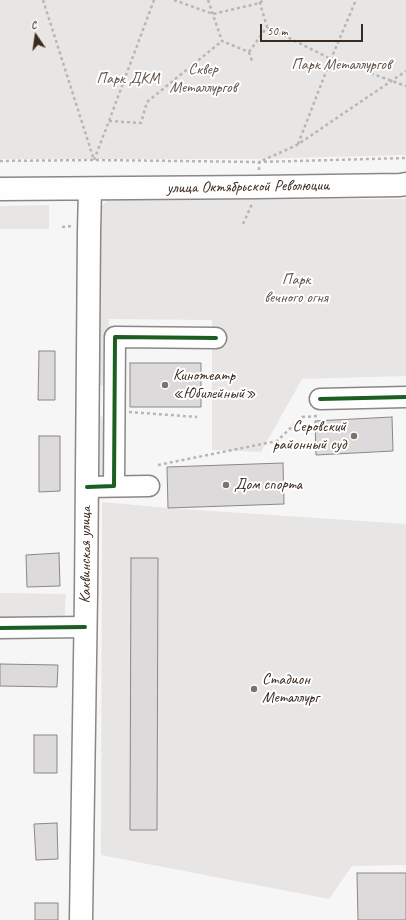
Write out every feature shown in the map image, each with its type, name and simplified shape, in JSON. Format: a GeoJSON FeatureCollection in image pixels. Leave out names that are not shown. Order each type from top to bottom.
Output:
{"type":"FeatureCollection","features":[{"type":"Feature","properties":{"kind":"main road","name":"улица Октябрьской Революции"},"geometry":{"type":"LineString","coordinates":[[0,189],[369,186],[406,184]]}},
{"type":"Feature","properties":{"kind":"main road","name":"Каквинская улица"},"geometry":{"type":"LineString","coordinates":[[81,920],[90,189]]}},
{"type":"Feature","properties":{"kind":"street"},"geometry":{"type":"LineString","coordinates":[[114,486],[115,337],[216,338]]}},
{"type":"Feature","properties":{"kind":"street"},"geometry":{"type":"LineString","coordinates":[[322,408],[406,397]]}},
{"type":"Feature","properties":{"kind":"street"},"geometry":{"type":"LineString","coordinates":[[87,487],[149,486]]}},
{"type":"Feature","properties":{"kind":"street"},"geometry":{"type":"LineString","coordinates":[[0,628],[85,627]]}},
{"type":"Feature","properties":{"kind":"path"},"geometry":{"type":"LineString","coordinates":[[43,0],[94,160]]}},
{"type":"Feature","properties":{"kind":"path"},"geometry":{"type":"LineString","coordinates":[[94,160],[154,0]]}},
{"type":"Feature","properties":{"kind":"path"},"geometry":{"type":"LineString","coordinates":[[174,0],[213,14],[263,0]]}},
{"type":"Feature","properties":{"kind":"path"},"geometry":{"type":"LineString","coordinates":[[208,0],[222,41],[249,52],[252,61]]}},
{"type":"Feature","properties":{"kind":"path"},"geometry":{"type":"LineString","coordinates":[[297,145],[356,0]]}},
{"type":"Feature","properties":{"kind":"path"},"geometry":{"type":"LineString","coordinates":[[260,2],[267,27],[331,59],[406,86]]}},
{"type":"Feature","properties":{"kind":"path"},"geometry":{"type":"LineString","coordinates":[[249,52],[267,27]]}},
{"type":"Feature","properties":{"kind":"path"},"geometry":{"type":"LineString","coordinates":[[109,121],[141,123],[147,102],[222,41]]}},
{"type":"Feature","properties":{"kind":"path"},"geometry":{"type":"LineString","coordinates":[[259,162],[297,145],[406,71]]}},
{"type":"Feature","properties":{"kind":"path"},"geometry":{"type":"LineString","coordinates":[[0,160],[259,162],[406,158]]}},
{"type":"Feature","properties":{"kind":"path"},"geometry":{"type":"LineString","coordinates":[[158,465],[278,441],[302,417],[322,408]]}},
{"type":"Feature","properties":{"kind":"path"},"geometry":{"type":"LineString","coordinates":[[114,411],[197,417]]}},
{"type":"Feature","properties":{"kind":"green space","name":"Сквер Металлургов"},"geometry":{"type":"Polygon","coordinates":[[[0,0],[406,0],[406,155],[256,159],[0,159],[0,0]]]}},
{"type":"Feature","properties":{"kind":"green space","name":"Парк вечного огня"},"geometry":{"type":"Polygon","coordinates":[[[406,199],[406,376],[302,379],[261,452],[212,450],[212,320],[109,319],[108,386],[94,385],[95,319],[100,319],[96,211],[108,200],[406,199]]]}},
{"type":"Feature","properties":{"kind":"green space"},"geometry":{"type":"Polygon","coordinates":[[[49,205],[49,229],[0,229],[0,206],[49,205]]]}},
{"type":"Feature","properties":{"kind":"green space"},"geometry":{"type":"Polygon","coordinates":[[[94,416],[106,417],[107,483],[95,484],[94,416]]]}},
{"type":"Feature","properties":{"kind":"green space","name":"Стадион Металлург"},"geometry":{"type":"Polygon","coordinates":[[[102,502],[168,508],[406,524],[406,865],[352,866],[329,899],[101,855],[102,502]]]}},
{"type":"Feature","properties":{"kind":"green space"},"geometry":{"type":"Polygon","coordinates":[[[0,593],[66,594],[64,627],[0,628],[0,593]]]}},
{"type":"Feature","properties":{"kind":"building"},"geometry":{"type":"Polygon","coordinates":[[[39,351],[55,351],[55,400],[38,400],[39,351]]]}},
{"type":"Feature","properties":{"kind":"building","name":"Кинотеатр «Юбилейный»"},"geometry":{"type":"Polygon","coordinates":[[[130,363],[201,363],[201,407],[130,407],[130,363]]]}},
{"type":"Feature","properties":{"kind":"building","name":"Серовский районный суд"},"geometry":{"type":"Polygon","coordinates":[[[392,417],[393,451],[316,455],[315,421],[392,417]]]}},
{"type":"Feature","properties":{"kind":"building"},"geometry":{"type":"Polygon","coordinates":[[[39,436],[60,436],[60,491],[39,492],[39,436]]]}},
{"type":"Feature","properties":{"kind":"building","name":"Дом спорта"},"geometry":{"type":"Polygon","coordinates":[[[283,463],[284,504],[168,508],[167,467],[283,463]]]}},
{"type":"Feature","properties":{"kind":"building"},"geometry":{"type":"Polygon","coordinates":[[[59,553],[60,586],[27,587],[26,555],[59,553]]]}},
{"type":"Feature","properties":{"kind":"building"},"geometry":{"type":"Polygon","coordinates":[[[131,558],[158,558],[157,830],[130,830],[131,558]]]}},
{"type":"Feature","properties":{"kind":"building"},"geometry":{"type":"Polygon","coordinates":[[[0,664],[58,665],[57,687],[0,686],[0,664]]]}},
{"type":"Feature","properties":{"kind":"building"},"geometry":{"type":"Polygon","coordinates":[[[34,735],[57,735],[57,773],[34,773],[34,735]]]}},
{"type":"Feature","properties":{"kind":"building"},"geometry":{"type":"Polygon","coordinates":[[[57,823],[58,859],[36,860],[34,824],[57,823]]]}},
{"type":"Feature","properties":{"kind":"building"},"geometry":{"type":"Polygon","coordinates":[[[357,873],[406,873],[406,920],[358,920],[357,873]]]}},
{"type":"Feature","properties":{"kind":"building"},"geometry":{"type":"Polygon","coordinates":[[[35,903],[58,903],[58,920],[35,920],[35,903]]]}},
{"type":"Feature","properties":{"kind":"cycle path"},"geometry":{"type":"LineString","coordinates":[[87,487],[114,486],[115,337],[216,338]]}},
{"type":"Feature","properties":{"kind":"cycle path"},"geometry":{"type":"LineString","coordinates":[[320,399],[406,397]]}},
{"type":"Feature","properties":{"kind":"cycle path"},"geometry":{"type":"LineString","coordinates":[[0,628],[85,627]]}},
{"type":"Feature","properties":{"kind":"place","name":"Кинотеатр «Юбилейный»"},"geometry":{"type":"Point","coordinates":[165,385]}},
{"type":"Feature","properties":{"kind":"place","name":"Серовский районный суд"},"geometry":{"type":"Point","coordinates":[354,436]}},
{"type":"Feature","properties":{"kind":"place","name":"Дом спорта"},"geometry":{"type":"Point","coordinates":[226,485]}},
{"type":"Feature","properties":{"kind":"place","name":"Стадион Металлург"},"geometry":{"type":"Point","coordinates":[254,689]}},
{"type":"Feature","properties":{"kind":"park label","name":"Парк Металлургов"},"geometry":{"type":"Point","coordinates":[341,65]}},
{"type":"Feature","properties":{"kind":"park label","name":"Парк ДКМ"},"geometry":{"type":"Point","coordinates":[128,79]}}]}
